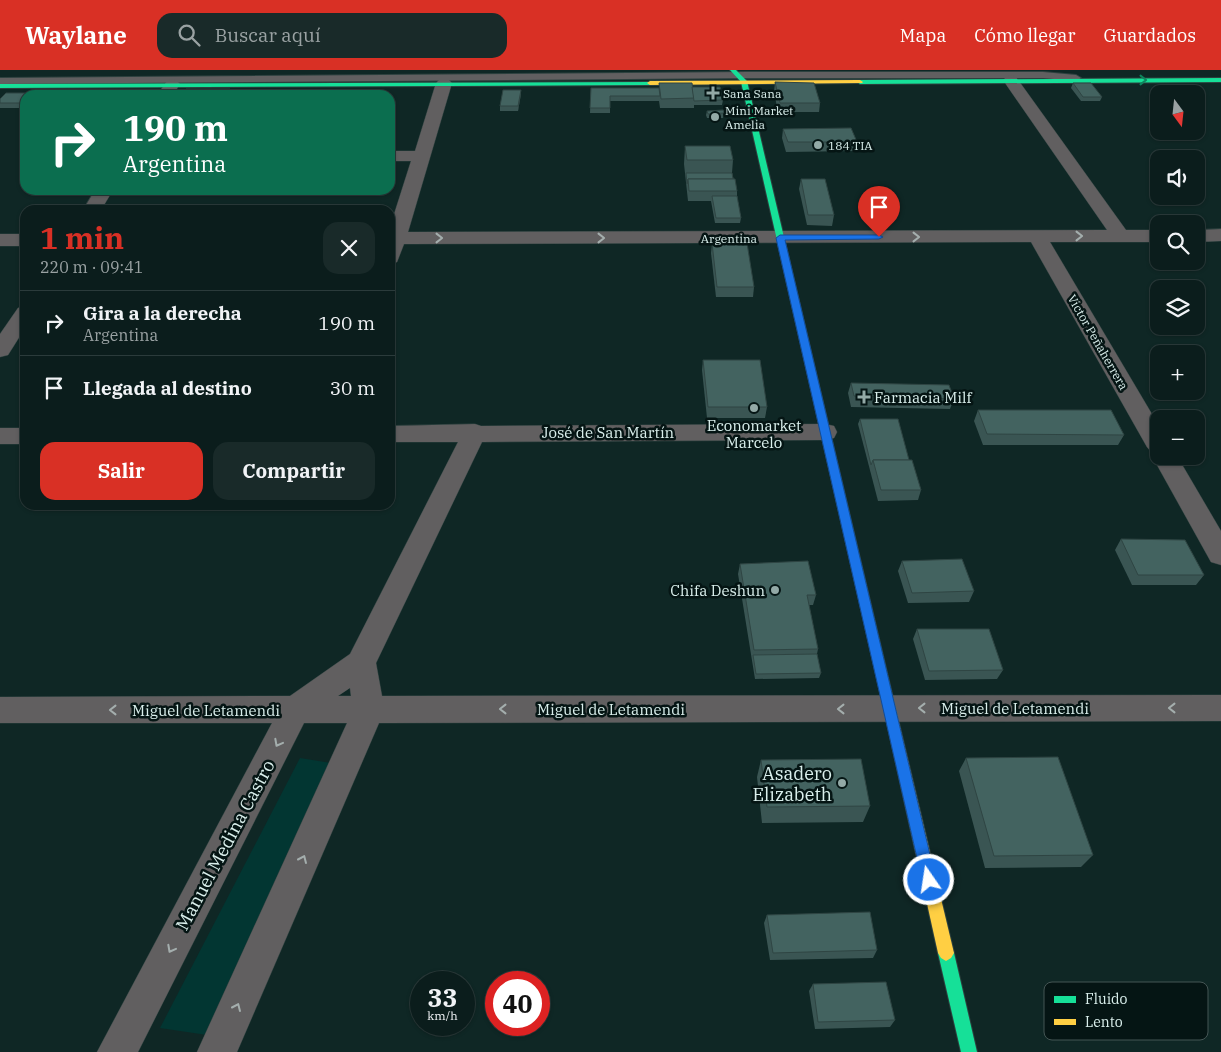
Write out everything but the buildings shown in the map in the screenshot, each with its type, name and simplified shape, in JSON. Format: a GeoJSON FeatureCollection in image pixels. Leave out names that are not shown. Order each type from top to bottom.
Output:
{"type":"FeatureCollection","features":[{"type":"Feature","properties":{"kind":"main road"},"geometry":{"type":"LineString","coordinates":[[0,74],[251,70]]}},
{"type":"Feature","properties":{"kind":"main road"},"geometry":{"type":"LineString","coordinates":[[744,73],[780,238],[969,1052]]}},
{"type":"Feature","properties":{"kind":"main road"},"geometry":{"type":"LineString","coordinates":[[0,86],[169,90],[744,73],[1009,75],[1109,80],[1221,80]]}},
{"type":"Feature","properties":{"kind":"street"},"geometry":{"type":"LineString","coordinates":[[1009,75],[1120,236]]}},
{"type":"Feature","properties":{"kind":"street"},"geometry":{"type":"LineString","coordinates":[[395,230],[444,83]]}},
{"type":"Feature","properties":{"kind":"street"},"geometry":{"type":"LineString","coordinates":[[395,156],[421,156]]}},
{"type":"Feature","properties":{"kind":"street","name":"Victor Peñaherrera"},"geometry":{"type":"LineString","coordinates":[[1037,236],[1150,431]]}},
{"type":"Feature","properties":{"kind":"street","name":"Argentina"},"geometry":{"type":"LineString","coordinates":[[395,238],[1150,236]]}},
{"type":"Feature","properties":{"kind":"street"},"geometry":{"type":"LineString","coordinates":[[1205,236],[1221,236]]}},
{"type":"Feature","properties":{"kind":"street"},"geometry":{"type":"LineString","coordinates":[[0,240],[20,240]]}},
{"type":"Feature","properties":{"kind":"street"},"geometry":{"type":"LineString","coordinates":[[0,350],[20,320]]}},
{"type":"Feature","properties":{"kind":"street","name":"José de San Martín"},"geometry":{"type":"LineString","coordinates":[[395,434],[475,432],[825,432]]}},
{"type":"Feature","properties":{"kind":"street","name":"Manuel Medina Castro"},"geometry":{"type":"LineString","coordinates":[[117,1052],[296,710],[362,663],[475,432]]}},
{"type":"Feature","properties":{"kind":"street"},"geometry":{"type":"LineString","coordinates":[[0,436],[20,436]]}},
{"type":"Feature","properties":{"kind":"street"},"geometry":{"type":"LineString","coordinates":[[1169,465],[1221,554]]}},
{"type":"Feature","properties":{"kind":"street"},"geometry":{"type":"LineString","coordinates":[[217,1052],[369,710],[362,663]]}},
{"type":"Feature","properties":{"kind":"street","name":"Miguel de Letamendi"},"geometry":{"type":"LineString","coordinates":[[0,710],[1221,708]]}},
{"type":"Feature","properties":{"kind":"lane"},"geometry":{"type":"LineString","coordinates":[[0,74],[744,73]]}},
{"type":"Feature","properties":{"kind":"lane"},"geometry":{"type":"LineString","coordinates":[[0,81],[744,73]]}},
{"type":"Feature","properties":{"kind":"shaded area"},"geometry":{"type":"Polygon","coordinates":[[[300,758],[337,764],[214,1036],[160,1028],[300,758]]]}},
{"type":"Feature","properties":{"kind":"traffic: fast"},"geometry":{"type":"LineString","coordinates":[[733,70],[744,81],[892,719]]}},
{"type":"Feature","properties":{"kind":"traffic: fast"},"geometry":{"type":"LineString","coordinates":[[860,82],[1221,80]]}},
{"type":"Feature","properties":{"kind":"traffic: fast"},"geometry":{"type":"LineString","coordinates":[[0,86],[650,83]]}},
{"type":"Feature","properties":{"kind":"traffic: fast"},"geometry":{"type":"LineString","coordinates":[[946,953],[969,1052]]}},
{"type":"Feature","properties":{"kind":"traffic: slow"},"geometry":{"type":"LineString","coordinates":[[650,83],[860,82]]}},
{"type":"Feature","properties":{"kind":"traffic: slow"},"geometry":{"type":"LineString","coordinates":[[892,719],[946,953]]}},
{"type":"Feature","properties":{"kind":"place","name":"Sana Sana"},"geometry":{"type":"Point","coordinates":[713,93]}},
{"type":"Feature","properties":{"kind":"place","name":"Mini Market Amelia"},"geometry":{"type":"Point","coordinates":[715,117]}},
{"type":"Feature","properties":{"kind":"place","name":"184 TIA"},"geometry":{"type":"Point","coordinates":[818,145]}},
{"type":"Feature","properties":{"kind":"place","name":"Farmacia Milf"},"geometry":{"type":"Point","coordinates":[864,397]}},
{"type":"Feature","properties":{"kind":"place","name":"Economarket Marcelo"},"geometry":{"type":"Point","coordinates":[754,408]}},
{"type":"Feature","properties":{"kind":"place","name":"Chifa Deshun"},"geometry":{"type":"Point","coordinates":[775,590]}},
{"type":"Feature","properties":{"kind":"place","name":"Asadero Elizabeth"},"geometry":{"type":"Point","coordinates":[842,783]}},
{"type":"Feature","properties":{"kind":"route"},"geometry":{"type":"LineString","coordinates":[[879,237],[780,238],[929,880]]}}]}
